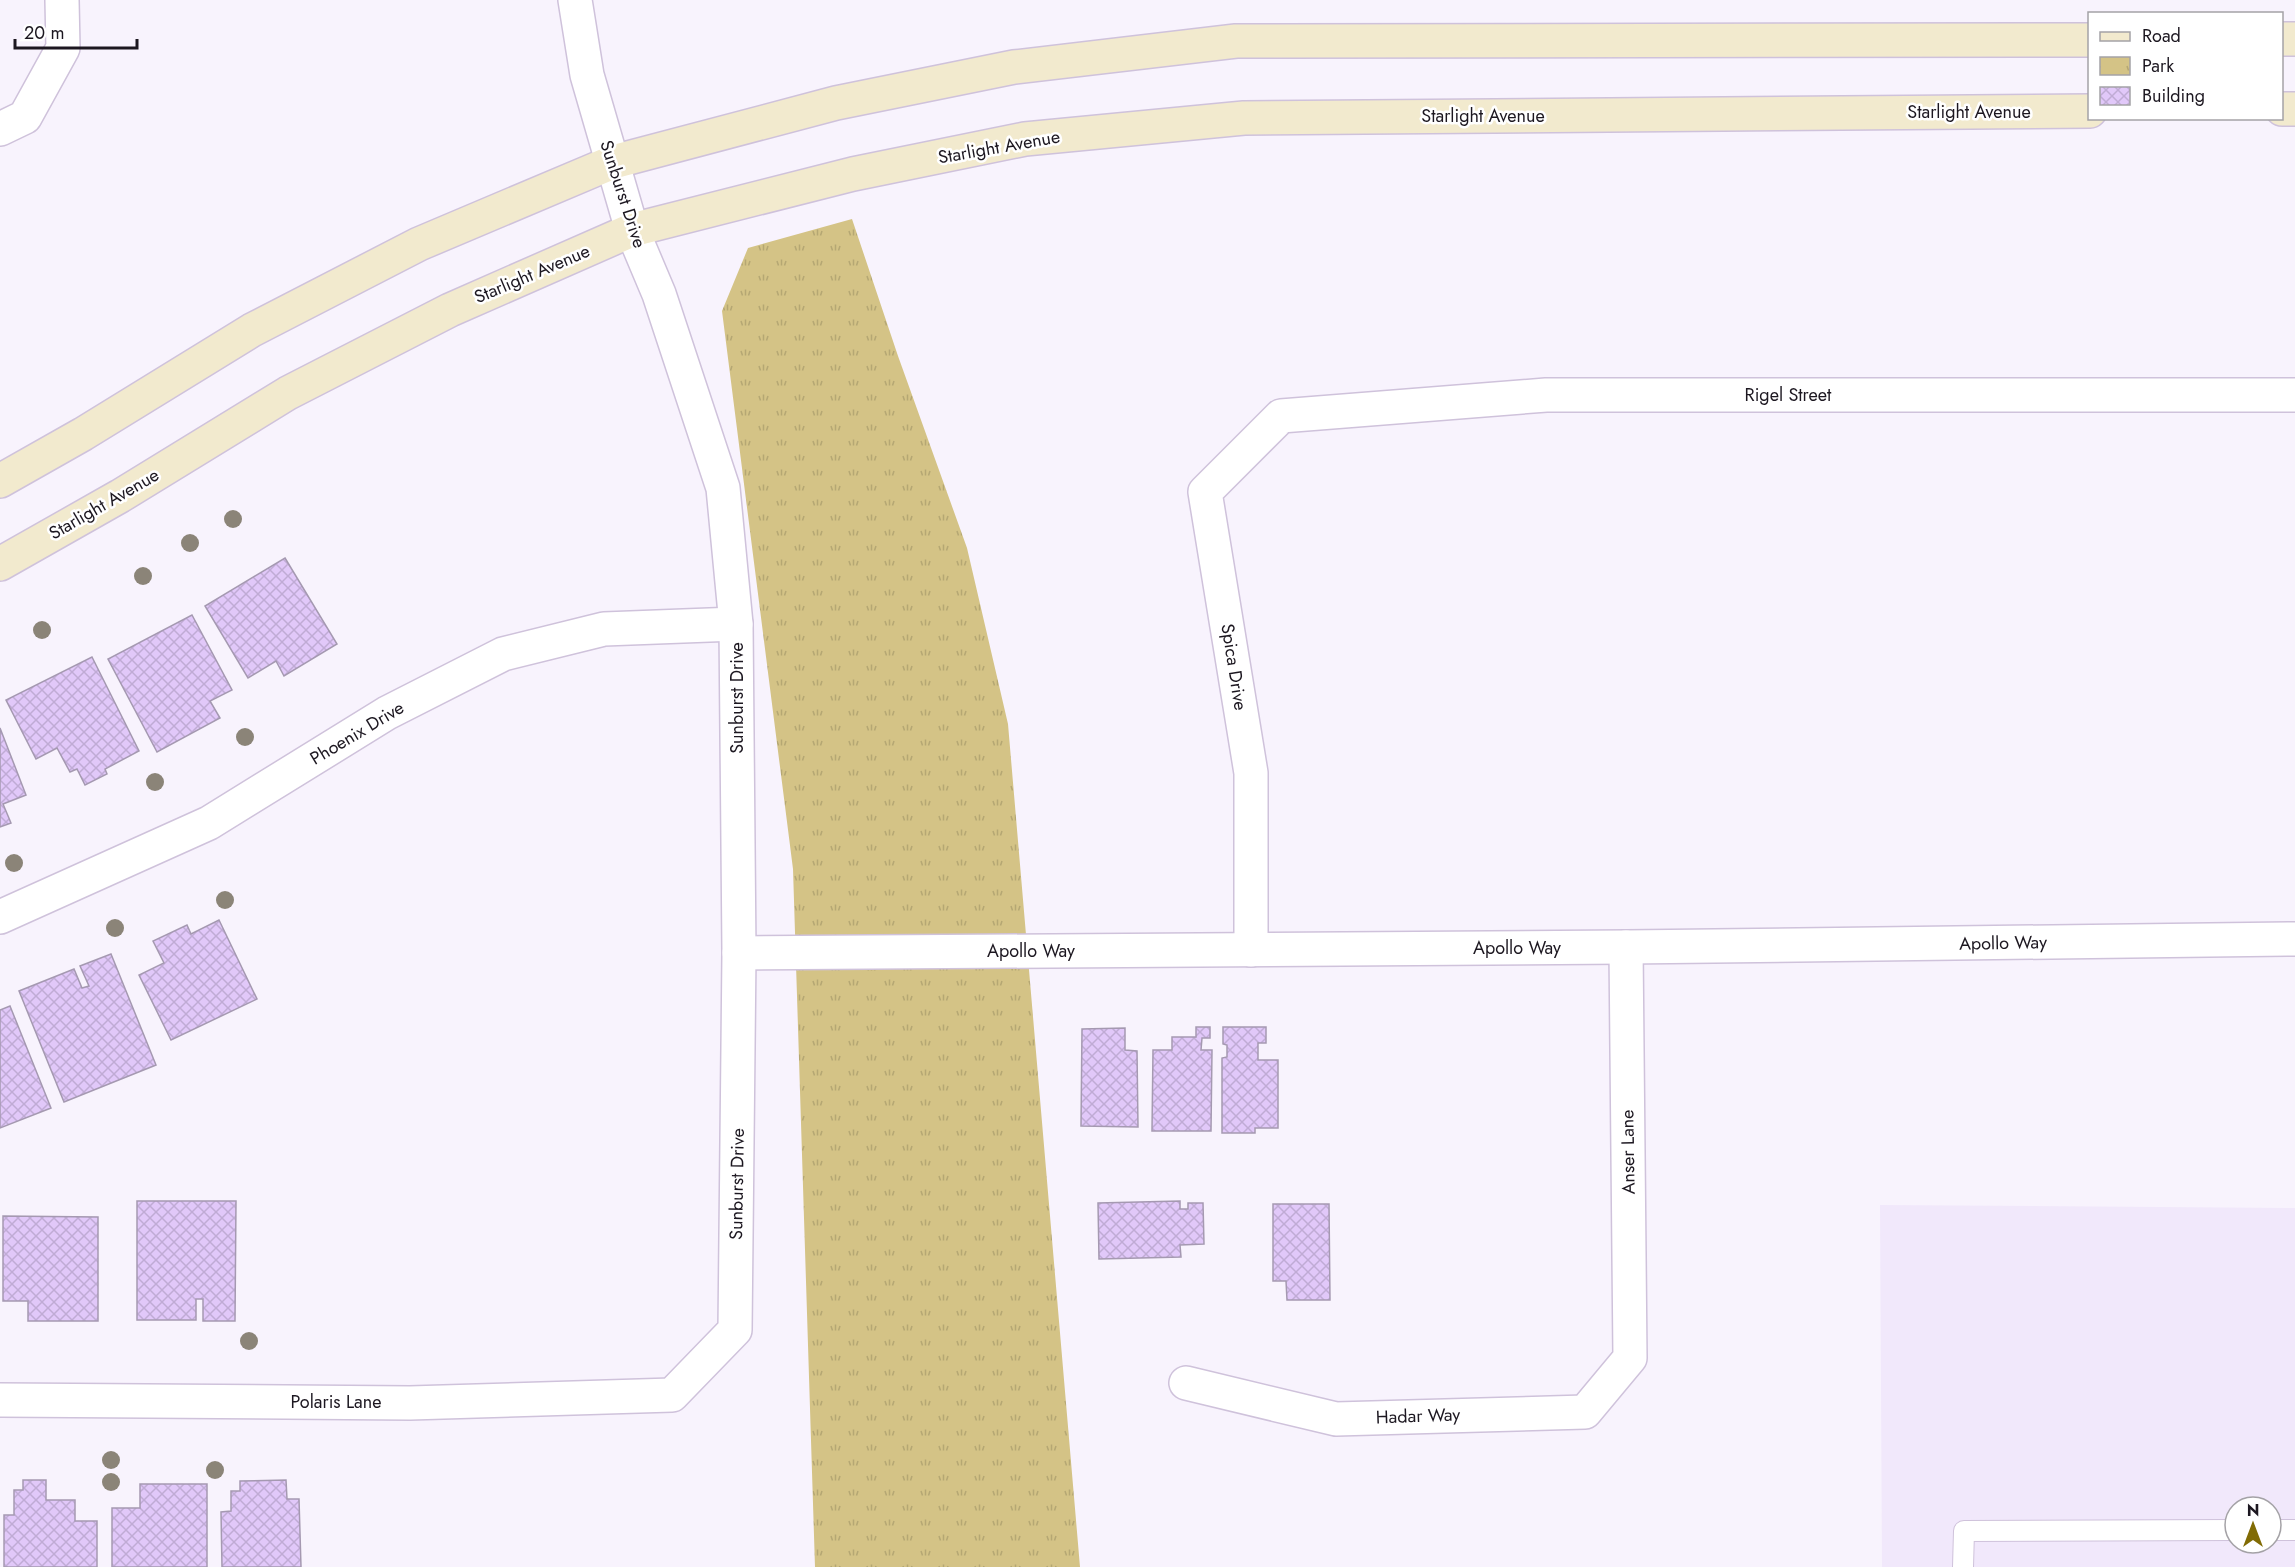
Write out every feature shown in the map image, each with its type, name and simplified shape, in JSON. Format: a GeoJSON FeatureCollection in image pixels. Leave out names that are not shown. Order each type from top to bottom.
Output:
{"type":"FeatureCollection","features":[{"type":"Feature","properties":{"kind":"street"},"geometry":{"type":"LineString","coordinates":[[0,129],[25,117],[63,48],[62,0]]}},
{"type":"Feature","properties":{"kind":"street","name":"Sunburst Drive"},"geometry":{"type":"LineString","coordinates":[[575,0],[587,75],[632,230],[660,294],[723,488],[736,624],[739,953],[735,1330],[672,1395]]}},
{"type":"Feature","properties":{"kind":"street"},"geometry":{"type":"LineString","coordinates":[[0,481],[83,434],[252,330],[418,244],[613,162],[836,103],[1014,67],[1236,41],[2088,40]]}},
{"type":"Feature","properties":{"kind":"street","name":"Starlight Avenue"},"geometry":{"type":"LineString","coordinates":[[0,564],[120,496],[288,393],[450,310],[632,230],[853,174],[1025,139],[1244,118],[2088,111]]}},
{"type":"Feature","properties":{"kind":"street","name":"Rigel Street"},"geometry":{"type":"LineString","coordinates":[[1281,416],[1546,395],[2295,395]]}},
{"type":"Feature","properties":{"kind":"street","name":"Spica Drive"},"geometry":{"type":"LineString","coordinates":[[1251,950],[1251,773],[1205,492],[1281,416]]}},
{"type":"Feature","properties":{"kind":"street","name":"Phoenix Drive"},"geometry":{"type":"LineString","coordinates":[[0,917],[209,823],[387,713],[503,654],[604,629],[736,624]]}},
{"type":"Feature","properties":{"kind":"street","name":"Apollo Way"},"geometry":{"type":"LineString","coordinates":[[739,953],[1626,947],[2295,939]]}},
{"type":"Feature","properties":{"kind":"street","name":"Anser Lane"},"geometry":{"type":"LineString","coordinates":[[1626,947],[1629,1358]]}},
{"type":"Feature","properties":{"kind":"street","name":"Hadar Way"},"geometry":{"type":"LineString","coordinates":[[1186,1383],[1336,1419],[1585,1412],[1629,1358]]}},
{"type":"Feature","properties":{"kind":"street","name":"Polaris Lane"},"geometry":{"type":"LineString","coordinates":[[0,1400],[410,1403],[672,1395]]}},
{"type":"Feature","properties":{"kind":"lane"},"geometry":{"type":"LineString","coordinates":[[1963,1567],[1964,1531],[2223,1530]]}},
{"type":"Feature","properties":{"kind":"shaded area"},"geometry":{"type":"Polygon","coordinates":[[[1880,1205],[2295,1208],[2295,1567],[1882,1567],[1880,1205]]]}},
{"type":"Feature","properties":{"kind":"green space"},"geometry":{"type":"Polygon","coordinates":[[[852,219],[967,548],[1008,724],[1080,1567],[815,1567],[793,869],[722,311],[748,248],[852,219]]]}},
{"type":"Feature","properties":{"kind":"building"},"geometry":{"type":"Polygon","coordinates":[[[285,558],[337,644],[284,676],[276,661],[248,678],[205,606],[285,558]]]}},
{"type":"Feature","properties":{"kind":"building"},"geometry":{"type":"Polygon","coordinates":[[[192,615],[232,690],[210,701],[220,718],[157,752],[108,659],[192,615]]]}},
{"type":"Feature","properties":{"kind":"building"},"geometry":{"type":"Polygon","coordinates":[[[92,657],[139,751],[105,769],[107,774],[85,785],[77,769],[70,772],[57,748],[36,759],[6,700],[92,657]]]}},
{"type":"Feature","properties":{"kind":"building"},"geometry":{"type":"Polygon","coordinates":[[[0,728],[26,795],[3,804],[11,823],[0,827],[0,728]]]}},
{"type":"Feature","properties":{"kind":"building"},"geometry":{"type":"Polygon","coordinates":[[[219,920],[257,999],[171,1040],[139,975],[164,963],[153,941],[187,925],[191,934],[219,920]]]}},
{"type":"Feature","properties":{"kind":"building"},"geometry":{"type":"Polygon","coordinates":[[[111,954],[156,1065],[64,1102],[19,991],[74,969],[82,988],[89,986],[80,966],[111,954]]]}},
{"type":"Feature","properties":{"kind":"building"},"geometry":{"type":"Polygon","coordinates":[[[10,1006],[51,1108],[0,1128],[0,1010],[10,1006]]]}},
{"type":"Feature","properties":{"kind":"building"},"geometry":{"type":"Polygon","coordinates":[[[1196,1027],[1210,1027],[1210,1038],[1202,1038],[1201,1050],[1212,1050],[1211,1131],[1152,1131],[1153,1050],[1172,1050],[1172,1037],[1196,1037],[1196,1027]]]}},
{"type":"Feature","properties":{"kind":"building"},"geometry":{"type":"Polygon","coordinates":[[[1223,1027],[1266,1027],[1266,1043],[1258,1043],[1258,1060],[1278,1060],[1278,1128],[1255,1128],[1255,1133],[1222,1133],[1222,1058],[1227,1057],[1227,1045],[1223,1044],[1223,1027]]]}},
{"type":"Feature","properties":{"kind":"building"},"geometry":{"type":"Polygon","coordinates":[[[1125,1028],[1125,1050],[1137,1051],[1138,1127],[1081,1126],[1082,1029],[1125,1028]]]}},
{"type":"Feature","properties":{"kind":"building"},"geometry":{"type":"Polygon","coordinates":[[[137,1201],[236,1201],[235,1321],[203,1321],[203,1299],[196,1299],[196,1320],[137,1320],[137,1201]]]}},
{"type":"Feature","properties":{"kind":"building"},"geometry":{"type":"Polygon","coordinates":[[[1180,1201],[1180,1209],[1188,1209],[1188,1203],[1203,1203],[1204,1244],[1180,1245],[1181,1257],[1099,1259],[1098,1203],[1180,1201]]]}},
{"type":"Feature","properties":{"kind":"building"},"geometry":{"type":"Polygon","coordinates":[[[1273,1204],[1329,1204],[1330,1300],[1287,1300],[1286,1281],[1273,1281],[1273,1204]]]}},
{"type":"Feature","properties":{"kind":"building"},"geometry":{"type":"Polygon","coordinates":[[[3,1216],[98,1217],[98,1321],[28,1321],[28,1301],[3,1301],[3,1216]]]}},
{"type":"Feature","properties":{"kind":"building"},"geometry":{"type":"Polygon","coordinates":[[[23,1480],[46,1480],[46,1500],[75,1500],[75,1521],[97,1521],[97,1567],[4,1567],[4,1515],[14,1515],[14,1490],[23,1490],[23,1480]]]}},
{"type":"Feature","properties":{"kind":"building"},"geometry":{"type":"Polygon","coordinates":[[[286,1480],[287,1499],[299,1499],[301,1567],[222,1567],[221,1512],[231,1511],[231,1491],[240,1491],[240,1481],[286,1480]]]}},
{"type":"Feature","properties":{"kind":"building"},"geometry":{"type":"Polygon","coordinates":[[[140,1484],[207,1484],[207,1567],[112,1567],[112,1508],[140,1508],[140,1484]]]}}]}
